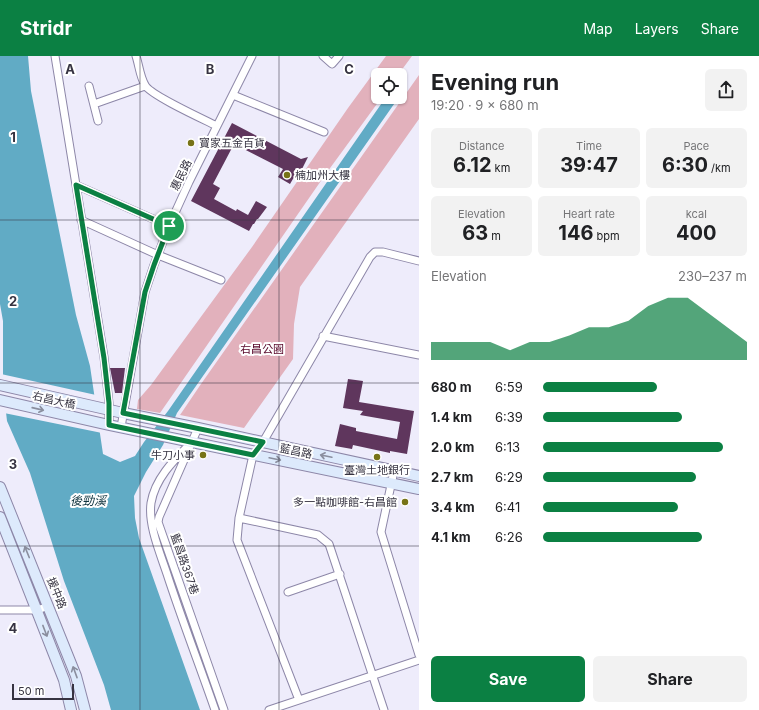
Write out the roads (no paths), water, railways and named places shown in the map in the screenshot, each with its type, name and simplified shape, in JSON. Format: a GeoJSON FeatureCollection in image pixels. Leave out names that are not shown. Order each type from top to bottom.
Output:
{"type":"FeatureCollection","features":[{"type":"Feature","properties":{"kind":"street"},"geometry":{"type":"LineString","coordinates":[[55,56],[104,358],[106,424],[121,427]]}},
{"type":"Feature","properties":{"kind":"street"},"geometry":{"type":"LineString","coordinates":[[136,56],[145,86],[149,90],[217,126]]}},
{"type":"Feature","properties":{"kind":"street","name":"惠民路"},"geometry":{"type":"LineString","coordinates":[[121,427],[145,292],[158,255],[169,226],[252,56]]}},
{"type":"Feature","properties":{"kind":"street"},"geometry":{"type":"LineString","coordinates":[[323,56],[332,64],[339,56]]}},
{"type":"Feature","properties":{"kind":"street"},"geometry":{"type":"LineString","coordinates":[[89,86],[98,121]]}},
{"type":"Feature","properties":{"kind":"street"},"geometry":{"type":"LineString","coordinates":[[94,104],[145,86]]}},
{"type":"Feature","properties":{"kind":"street"},"geometry":{"type":"LineString","coordinates":[[233,95],[324,132]]}},
{"type":"Feature","properties":{"kind":"street"},"geometry":{"type":"LineString","coordinates":[[76,185],[169,226]]}},
{"type":"Feature","properties":{"kind":"street"},"geometry":{"type":"LineString","coordinates":[[81,220],[158,255],[221,280]]}},
{"type":"Feature","properties":{"kind":"street"},"geometry":{"type":"LineString","coordinates":[[299,700],[237,540],[239,518],[253,455],[263,442],[370,257],[375,252],[383,252],[419,261]]}},
{"type":"Feature","properties":{"kind":"street"},"geometry":{"type":"LineString","coordinates":[[324,336],[419,356]]}},
{"type":"Feature","properties":{"kind":"street","name":"右昌大橋"},"geometry":{"type":"LineString","coordinates":[[0,385],[106,409]]}},
{"type":"Feature","properties":{"kind":"street","name":"右昌大橋"},"geometry":{"type":"LineString","coordinates":[[0,400],[106,424]]}},
{"type":"Feature","properties":{"kind":"street"},"geometry":{"type":"LineString","coordinates":[[106,409],[123,413]]}},
{"type":"Feature","properties":{"kind":"street","name":"藍昌路"},"geometry":{"type":"LineString","coordinates":[[123,413],[419,476]]}},
{"type":"Feature","properties":{"kind":"street","name":"藍昌路"},"geometry":{"type":"LineString","coordinates":[[121,427],[419,489]]}},
{"type":"Feature","properties":{"kind":"street","name":"藍昌路367巷"},"geometry":{"type":"LineString","coordinates":[[198,428],[158,522],[224,710]]}},
{"type":"Feature","properties":{"kind":"street"},"geometry":{"type":"LineString","coordinates":[[192,442],[170,465],[156,487],[151,504],[152,526],[177,604],[215,710]]}},
{"type":"Feature","properties":{"kind":"street"},"geometry":{"type":"LineString","coordinates":[[394,471],[381,532],[419,655]]}},
{"type":"Feature","properties":{"kind":"street","name":"援中路"},"geometry":{"type":"LineString","coordinates":[[0,488],[49,606],[76,676],[85,710]]}},
{"type":"Feature","properties":{"kind":"street"},"geometry":{"type":"LineString","coordinates":[[0,517],[64,680],[71,710]]}},
{"type":"Feature","properties":{"kind":"street"},"geometry":{"type":"LineString","coordinates":[[239,518],[318,535],[329,544],[384,710]]}},
{"type":"Feature","properties":{"kind":"street"},"geometry":{"type":"LineString","coordinates":[[288,592],[340,574]]}},
{"type":"Feature","properties":{"kind":"street"},"geometry":{"type":"LineString","coordinates":[[0,610],[37,610],[49,606]]}},
{"type":"Feature","properties":{"kind":"street"},"geometry":{"type":"LineString","coordinates":[[269,710],[419,660]]}},
{"type":"Feature","properties":{"kind":"water","name":"後勁溪"},"geometry":{"type":"Polygon","coordinates":[[[0,56],[28,56],[31,91],[76,315],[90,366],[103,454],[120,462],[135,456],[168,411],[381,104],[394,104],[177,413],[163,445],[146,472],[134,496],[135,518],[139,538],[200,710],[111,710],[104,685],[64,581],[30,473],[7,421],[3,386],[3,321],[0,304],[0,56]]]}},
{"type":"Feature","properties":{"kind":"place","name":"寶家五金百貨"},"geometry":{"type":"Point","coordinates":[191,143]}},
{"type":"Feature","properties":{"kind":"place","name":"楠加州大樓"},"geometry":{"type":"Point","coordinates":[287,175]}},
{"type":"Feature","properties":{"kind":"place","name":"牛刀小事"},"geometry":{"type":"Point","coordinates":[203,455]}},
{"type":"Feature","properties":{"kind":"place","name":"臺灣土地銀行"},"geometry":{"type":"Point","coordinates":[377,457]}},
{"type":"Feature","properties":{"kind":"place","name":"多一點咖啡館-右昌館"},"geometry":{"type":"Point","coordinates":[405,502]}},
{"type":"Feature","properties":{"kind":"park label","name":"右昌公園"},"geometry":{"type":"Point","coordinates":[262,349]}}]}
